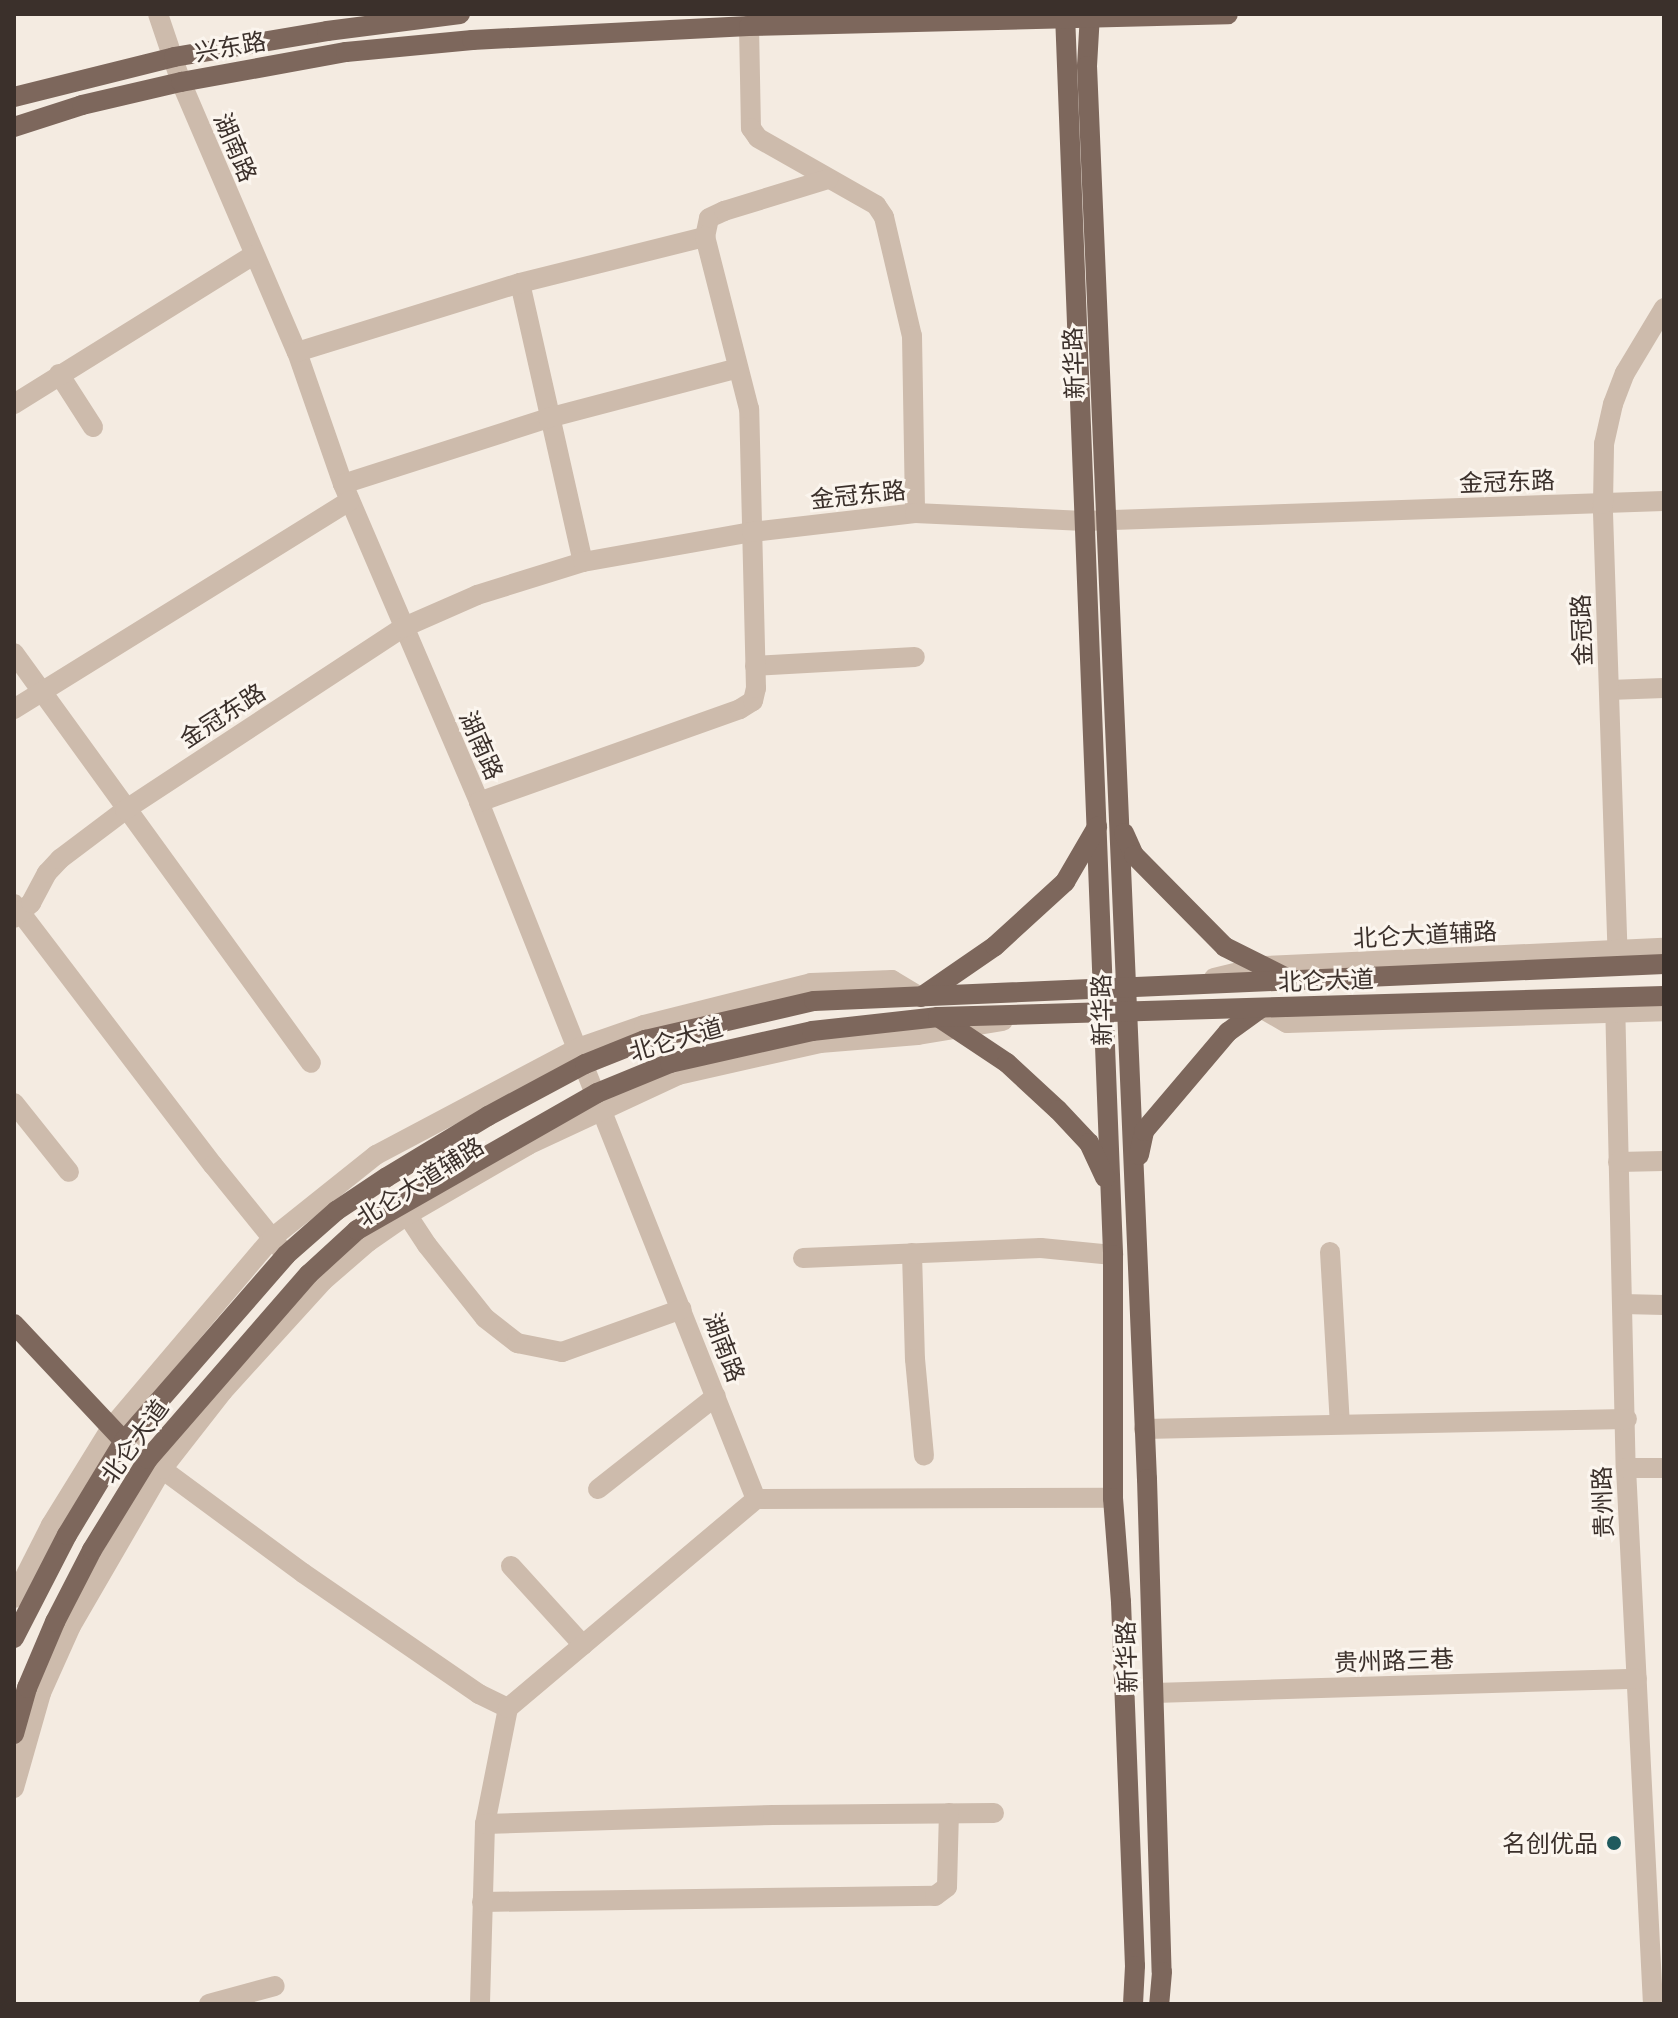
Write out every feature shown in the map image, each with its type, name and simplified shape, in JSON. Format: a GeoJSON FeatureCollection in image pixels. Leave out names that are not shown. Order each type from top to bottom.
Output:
{"type":"FeatureCollection","features":[{"type":"Feature","properties":{"kind":"main road","name":"兴东路"},"geometry":{"type":"LineString","coordinates":[[14,97],[174,57],[327,31],[460,14]]}},
{"type":"Feature","properties":{"kind":"main road","name":"兴东路"},"geometry":{"type":"LineString","coordinates":[[14,127],[82,105],[181,82],[378,49],[472,40],[749,26],[1228,14]]}},
{"type":"Feature","properties":{"kind":"main road","name":"新华路"},"geometry":{"type":"LineString","coordinates":[[1065,16],[1113,1255],[1113,1498],[1123,1650],[1135,1966],[1133,2004]]}},
{"type":"Feature","properties":{"kind":"main road","name":"新华路"},"geometry":{"type":"LineString","coordinates":[[1090,16],[1087,66],[1154,1693],[1162,1972],[1159,2004]]}},
{"type":"Feature","properties":{"kind":"main road"},"geometry":{"type":"LineString","coordinates":[[1119,821],[1134,855],[1225,947],[1295,982]]}},
{"type":"Feature","properties":{"kind":"main road"},"geometry":{"type":"LineString","coordinates":[[920,997],[995,946],[1065,882],[1097,827]]}},
{"type":"Feature","properties":{"kind":"main road","name":"北仑大道"},"geometry":{"type":"LineString","coordinates":[[14,1638],[118,1434],[286,1255],[336,1211],[581,1056],[814,1001],[1295,982],[1618,957],[1664,964]]}},
{"type":"Feature","properties":{"kind":"main road","name":"北仑大道"},"geometry":{"type":"LineString","coordinates":[[14,1734],[27,1688],[55,1622],[92,1550],[155,1464],[309,1274],[357,1230],[404,1210],[670,1063],[812,1031],[938,1017],[1261,1008],[1616,1005],[1664,996]]}},
{"type":"Feature","properties":{"kind":"main road"},"geometry":{"type":"LineString","coordinates":[[1132,1187],[1144,1131],[1228,1032],[1261,1008]]}},
{"type":"Feature","properties":{"kind":"main road"},"geometry":{"type":"LineString","coordinates":[[938,1017],[1007,1063],[1058,1110],[1089,1143],[1110,1188]]}},
{"type":"Feature","properties":{"kind":"main road"},"geometry":{"type":"LineString","coordinates":[[14,1324],[118,1434]]}},
{"type":"Feature","properties":{"kind":"street","name":"湖南路"},"geometry":{"type":"LineString","coordinates":[[158,14],[181,82],[297,352],[346,493],[479,802],[756,1499]]}},
{"type":"Feature","properties":{"kind":"street"},"geometry":{"type":"LineString","coordinates":[[749,26],[751,128],[769,147],[876,205],[884,217],[912,336],[915,513]]}},
{"type":"Feature","properties":{"kind":"street"},"geometry":{"type":"LineString","coordinates":[[479,802],[740,709],[753,701],[756,688],[749,409],[705,237],[709,218],[828,179]]}},
{"type":"Feature","properties":{"kind":"street"},"geometry":{"type":"LineString","coordinates":[[297,352],[520,283],[705,237]]}},
{"type":"Feature","properties":{"kind":"street"},"geometry":{"type":"LineString","coordinates":[[14,404],[253,255]]}},
{"type":"Feature","properties":{"kind":"street"},"geometry":{"type":"LineString","coordinates":[[520,283],[548,418],[583,562]]}},
{"type":"Feature","properties":{"kind":"street","name":"金冠路"},"geometry":{"type":"LineString","coordinates":[[1618,957],[1603,504],[1604,444],[1613,404],[1625,373],[1664,308]]}},
{"type":"Feature","properties":{"kind":"street"},"geometry":{"type":"LineString","coordinates":[[14,709],[346,493],[548,418],[738,368]]}},
{"type":"Feature","properties":{"kind":"street"},"geometry":{"type":"LineString","coordinates":[[59,374],[93,427]]}},
{"type":"Feature","properties":{"kind":"street","name":"金冠东路"},"geometry":{"type":"LineString","coordinates":[[16,912],[60,859],[125,810],[402,628],[477,595],[583,562],[752,532],[915,513],[1084,521],[1664,501]]}},
{"type":"Feature","properties":{"kind":"street"},"geometry":{"type":"LineString","coordinates":[[14,653],[311,1063]]}},
{"type":"Feature","properties":{"kind":"street"},"geometry":{"type":"LineString","coordinates":[[755,666],[915,657]]}},
{"type":"Feature","properties":{"kind":"street"},"geometry":{"type":"LineString","coordinates":[[1609,690],[1664,688]]}},
{"type":"Feature","properties":{"kind":"street"},"geometry":{"type":"LineString","coordinates":[[16,912],[286,1255]]}},
{"type":"Feature","properties":{"kind":"street","name":"北仑大道辅路"},"geometry":{"type":"LineString","coordinates":[[1190,984],[1264,966],[1618,957],[1664,948]]}},
{"type":"Feature","properties":{"kind":"street"},"geometry":{"type":"LineString","coordinates":[[1616,1005],[1664,1011]]}},
{"type":"Feature","properties":{"kind":"street","name":"贵州路"},"geometry":{"type":"LineString","coordinates":[[1616,1005],[1626,1468],[1653,2004]]}},
{"type":"Feature","properties":{"kind":"street"},"geometry":{"type":"LineString","coordinates":[[600,1101],[678,1075],[820,1043],[957,1030],[1037,1015]]}},
{"type":"Feature","properties":{"kind":"street","name":"北仑大道辅路"},"geometry":{"type":"LineString","coordinates":[[14,1598],[51,1525],[118,1434],[272,1238],[376,1155],[581,1056]]}},
{"type":"Feature","properties":{"kind":"street"},"geometry":{"type":"LineString","coordinates":[[14,1103],[69,1172]]}},
{"type":"Feature","properties":{"kind":"street"},"geometry":{"type":"LineString","coordinates":[[1618,1162],[1664,1161]]}},
{"type":"Feature","properties":{"kind":"street"},"geometry":{"type":"LineString","coordinates":[[404,1210],[485,1318],[517,1343],[562,1352],[682,1309]]}},
{"type":"Feature","properties":{"kind":"street"},"geometry":{"type":"LineString","coordinates":[[803,1258],[1041,1248],[1113,1255]]}},
{"type":"Feature","properties":{"kind":"street"},"geometry":{"type":"LineString","coordinates":[[1330,1252],[1340,1423]]}},
{"type":"Feature","properties":{"kind":"street"},"geometry":{"type":"LineString","coordinates":[[912,1253],[915,1359],[924,1456]]}},
{"type":"Feature","properties":{"kind":"street"},"geometry":{"type":"LineString","coordinates":[[1623,1304],[1664,1305]]}},
{"type":"Feature","properties":{"kind":"street"},"geometry":{"type":"LineString","coordinates":[[598,1489],[716,1396]]}},
{"type":"Feature","properties":{"kind":"street"},"geometry":{"type":"LineString","coordinates":[[1144,1429],[1627,1419]]}},
{"type":"Feature","properties":{"kind":"street"},"geometry":{"type":"LineString","coordinates":[[118,1434],[303,1573],[479,1694],[508,1708]]}},
{"type":"Feature","properties":{"kind":"street"},"geometry":{"type":"LineString","coordinates":[[14,1788],[41,1693],[71,1626],[155,1464]]}},
{"type":"Feature","properties":{"kind":"street"},"geometry":{"type":"LineString","coordinates":[[1626,1468],[1664,1468]]}},
{"type":"Feature","properties":{"kind":"street"},"geometry":{"type":"LineString","coordinates":[[480,2004],[485,1824],[508,1708],[756,1499],[1113,1498]]}},
{"type":"Feature","properties":{"kind":"street"},"geometry":{"type":"LineString","coordinates":[[511,1566],[583,1645]]}},
{"type":"Feature","properties":{"kind":"street","name":"贵州路三巷"},"geometry":{"type":"LineString","coordinates":[[1154,1693],[1637,1679]]}},
{"type":"Feature","properties":{"kind":"street"},"geometry":{"type":"LineString","coordinates":[[482,1902],[935,1896],[947,1887],[949,1813]]}},
{"type":"Feature","properties":{"kind":"street"},"geometry":{"type":"LineString","coordinates":[[485,1824],[994,1813]]}},
{"type":"Feature","properties":{"kind":"street"},"geometry":{"type":"LineString","coordinates":[[209,2004],[275,1986]]}},
{"type":"Feature","properties":{"kind":"place","name":"名创优品"},"geometry":{"type":"Point","coordinates":[1614,1843]}}]}
